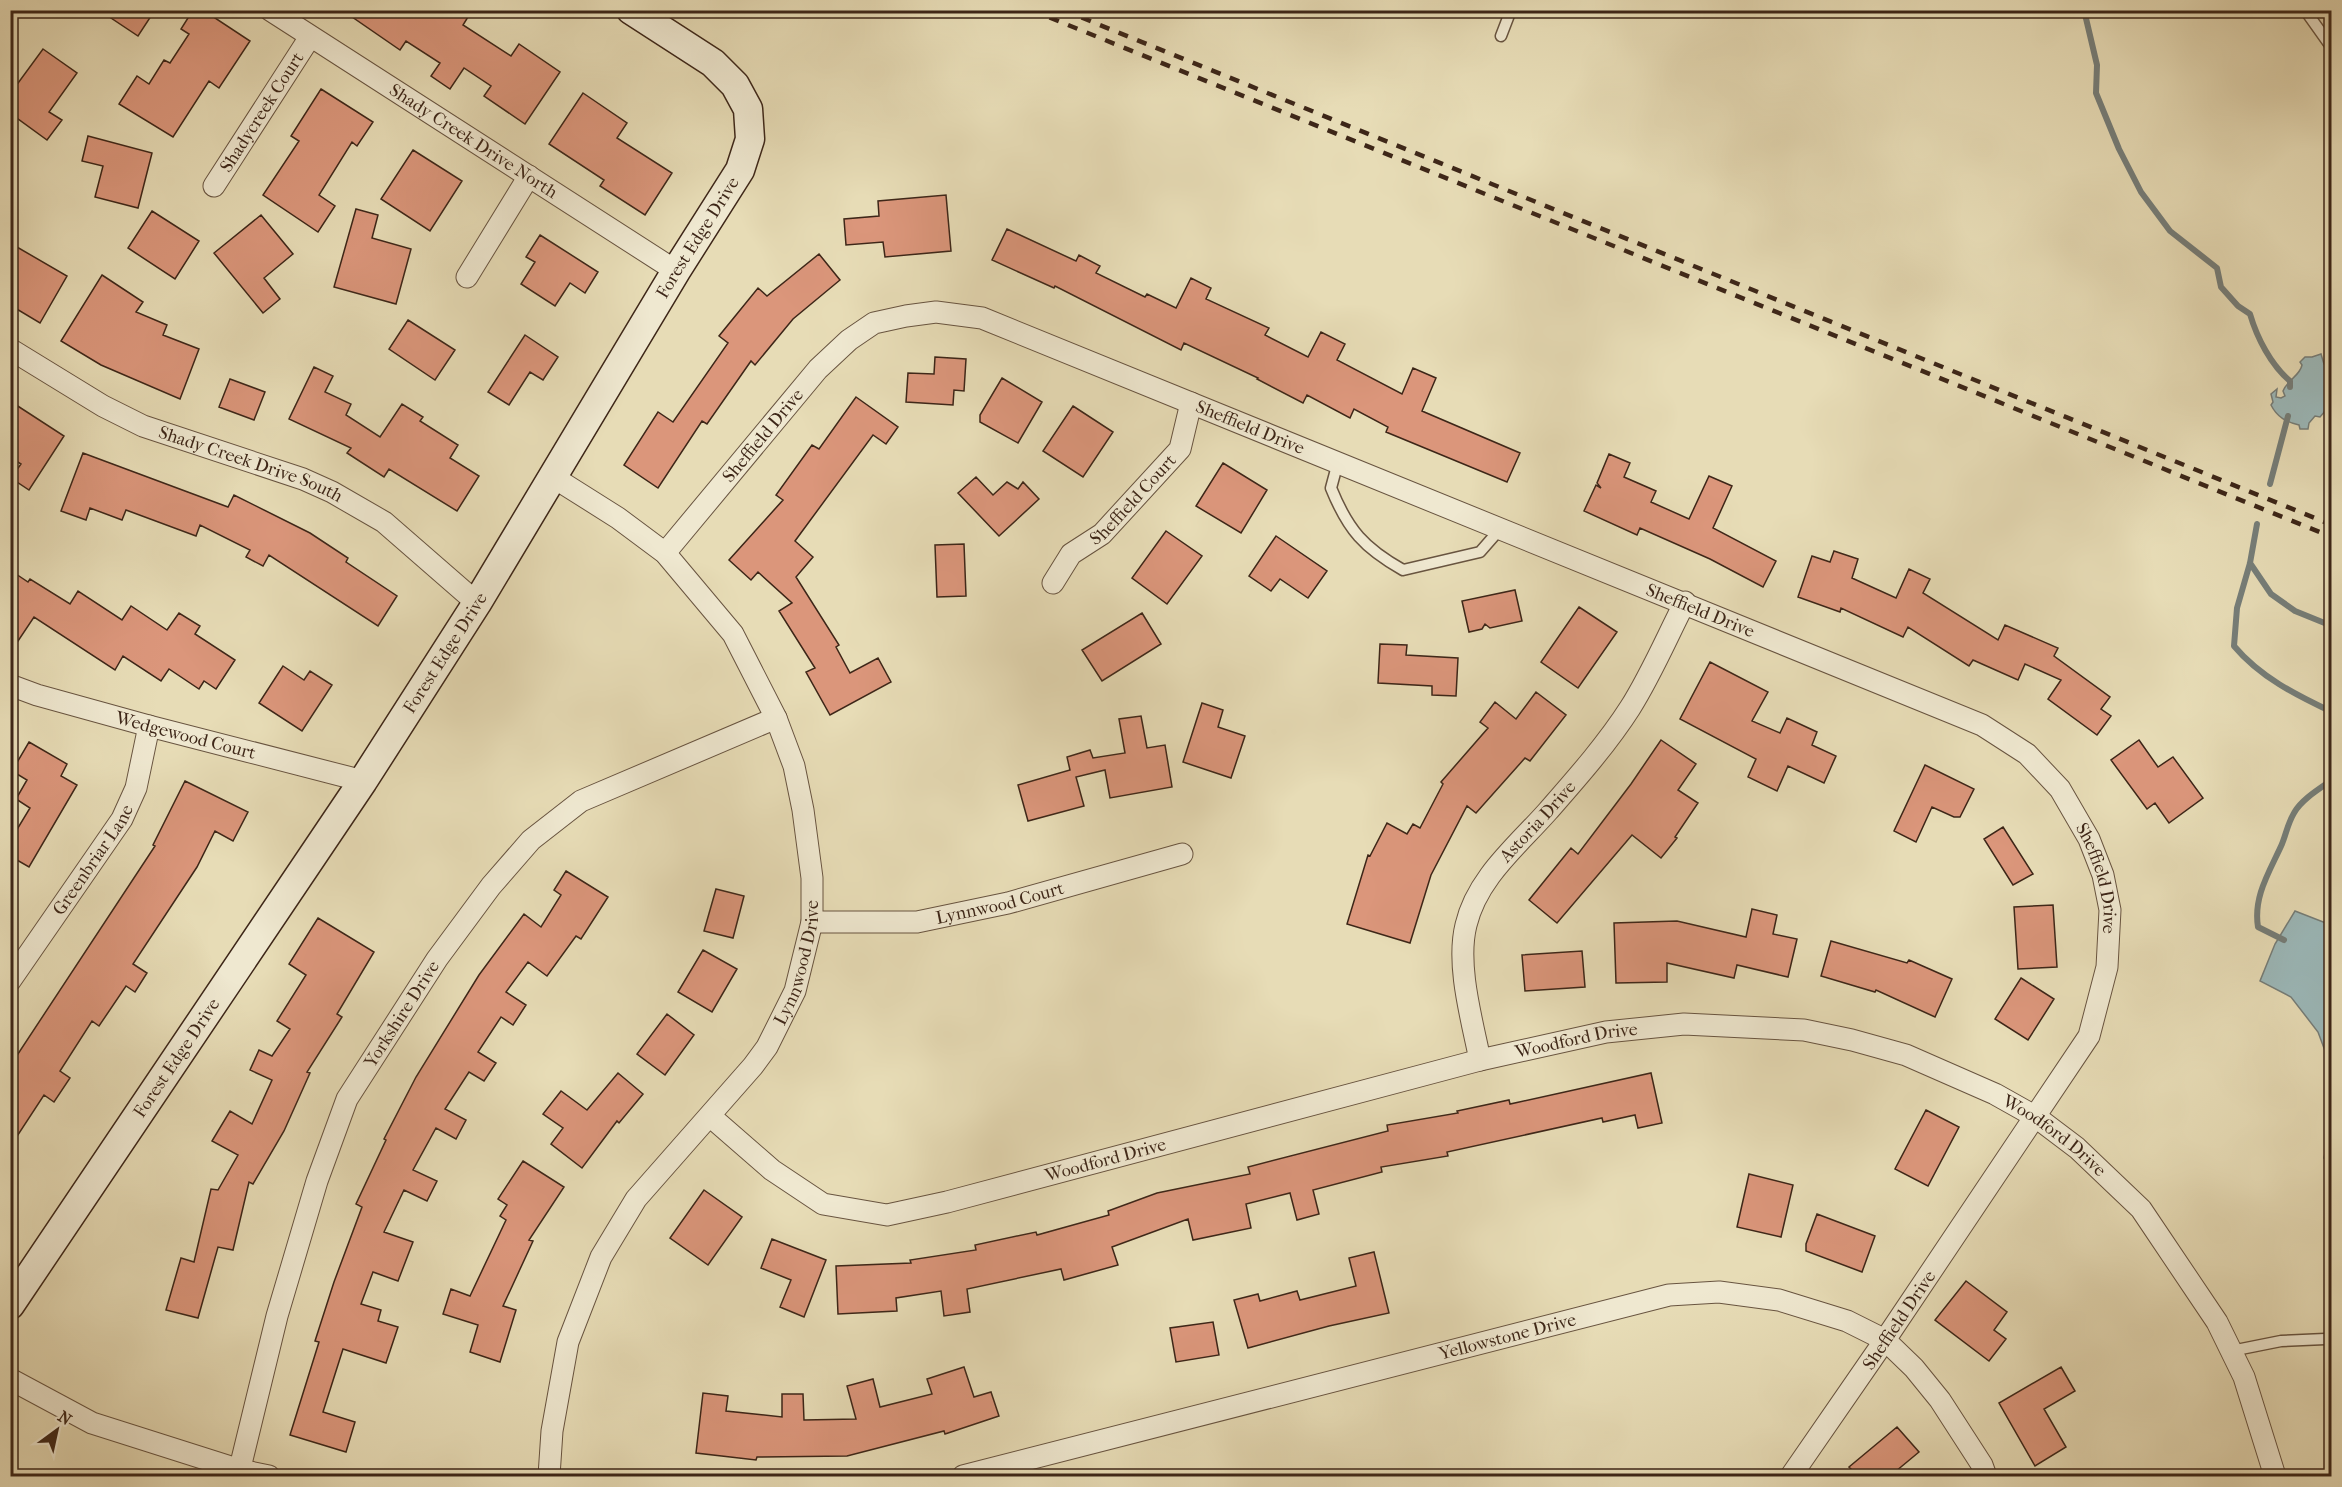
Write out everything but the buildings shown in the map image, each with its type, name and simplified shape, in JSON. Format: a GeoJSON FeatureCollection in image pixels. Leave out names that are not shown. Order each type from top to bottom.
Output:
{"type":"FeatureCollection","features":[{"type":"Feature","properties":{"kind":"street","name":"Shady Creek Drive North"},"geometry":{"type":"LineString","coordinates":[[270,10],[676,271]]}},
{"type":"Feature","properties":{"kind":"street","name":"Forest Edge Drive"},"geometry":{"type":"LineString","coordinates":[[10,1305],[363,781],[477,603],[676,271],[741,170],[750,139],[748,109],[735,85],[713,63],[631,10]]}},
{"type":"Feature","properties":{"kind":"street","name":"Shadycreek Court"},"geometry":{"type":"LineString","coordinates":[[214,186],[310,37]]}},
{"type":"Feature","properties":{"kind":"street"},"geometry":{"type":"LineString","coordinates":[[468,277],[529,176]]}},
{"type":"Feature","properties":{"kind":"street","name":"Sheffield Drive"},"geometry":{"type":"LineString","coordinates":[[665,553],[818,369],[849,340],[874,323],[906,316],[936,312],[982,318],[1982,724],[2027,754],[2060,789],[2089,839],[2103,875],[2110,910],[2107,967],[2090,1036],[1886,1340],[1791,1476]]}},
{"type":"Feature","properties":{"kind":"street","name":"Shady Creek Drive South"},"geometry":{"type":"LineString","coordinates":[[10,349],[103,406],[144,426],[303,479],[332,492],[384,522],[477,603]]}},
{"type":"Feature","properties":{"kind":"street","name":"Sheffield Court"},"geometry":{"type":"LineString","coordinates":[[1053,583],[1071,554],[1102,534],[1180,449],[1191,404]]}},
{"type":"Feature","properties":{"kind":"street","name":"Lynnwood Drive"},"geometry":{"type":"LineString","coordinates":[[549,1476],[552,1431],[568,1342],[601,1257],[636,1199],[710,1116],[767,1047],[795,991],[812,922],[812,878],[803,810],[794,766],[776,718],[733,634],[665,553],[618,518],[554,477]]}},
{"type":"Feature","properties":{"kind":"street","name":"Astoria Drive"},"geometry":{"type":"LineString","coordinates":[[1480,1060],[1465,977],[1463,945],[1466,924],[1481,890],[1510,849],[1554,804],[1630,707],[1685,602]]}},
{"type":"Feature","properties":{"kind":"street","name":"Wedgewood Court"},"geometry":{"type":"LineString","coordinates":[[10,685],[37,695],[149,726],[363,781]]}},
{"type":"Feature","properties":{"kind":"street","name":"Yorkshire Drive"},"geometry":{"type":"LineString","coordinates":[[239,1473],[277,1316],[317,1181],[347,1099],[436,959],[491,886],[531,840],[581,801],[776,718]]}},
{"type":"Feature","properties":{"kind":"street","name":"Greenbriar Lane"},"geometry":{"type":"LineString","coordinates":[[10,981],[122,819],[136,788],[149,726]]}},
{"type":"Feature","properties":{"kind":"street","name":"Lynnwood Court"},"geometry":{"type":"LineString","coordinates":[[812,922],[917,922],[1008,903],[1182,854]]}},
{"type":"Feature","properties":{"kind":"street","name":"Woodford Drive"},"geometry":{"type":"LineString","coordinates":[[710,1116],[772,1170],[823,1204],[887,1215],[959,1199],[1480,1060],[1606,1032],[1684,1024],[1804,1030],[1852,1040],[1906,1055],[1995,1094],[2036,1117],[2077,1148],[2141,1209],[2217,1322],[2244,1377],[2275,1476]]}},
{"type":"Feature","properties":{"kind":"street","name":"Yellowstone Drive"},"geometry":{"type":"LineString","coordinates":[[963,1476],[1670,1295],[1719,1292],[1779,1300],[1847,1321],[1886,1340],[1914,1368],[1940,1400],[1982,1465],[1986,1476]]}},
{"type":"Feature","properties":{"kind":"street"},"geometry":{"type":"LineString","coordinates":[[10,1379],[92,1423],[239,1473],[269,1476]]}},
{"type":"Feature","properties":{"kind":"lane"},"geometry":{"type":"LineString","coordinates":[[1501,36],[1512,10]]}},
{"type":"Feature","properties":{"kind":"lane"},"geometry":{"type":"LineString","coordinates":[[2306,10],[2331,48]]}},
{"type":"Feature","properties":{"kind":"lane"},"geometry":{"type":"LineString","coordinates":[[1338,462],[1331,488],[1354,533],[1382,558],[1403,570],[1480,552],[1501,528]]}},
{"type":"Feature","properties":{"kind":"lane"},"geometry":{"type":"LineString","coordinates":[[2231,1352],[2281,1341],[2325,1339]]}},
{"type":"Feature","properties":{"kind":"water"},"geometry":{"type":"Polygon","coordinates":[[[2321,354],[2324,364],[2329,368],[2331,388],[2329,400],[2324,412],[2320,417],[2315,416],[2309,423],[2308,429],[2300,429],[2299,425],[2286,421],[2276,413],[2271,405],[2273,402],[2271,394],[2277,389],[2276,397],[2285,396],[2283,391],[2301,369],[2300,362],[2305,357],[2321,354]]]}},
{"type":"Feature","properties":{"kind":"water"},"geometry":{"type":"Polygon","coordinates":[[[2295,911],[2331,925],[2331,1067],[2318,1032],[2291,997],[2260,981],[2275,944],[2295,911]]]}},
{"type":"Feature","properties":{"kind":"water"},"geometry":{"type":"Polygon","coordinates":[[[2331,1121],[2332,1168],[2324,1158],[2331,1121]]]}},
{"type":"Feature","properties":{"kind":"waterway"},"geometry":{"type":"LineString","coordinates":[[2084,10],[2097,65],[2096,93],[2119,149],[2141,192],[2170,231],[2217,268],[2221,287],[2238,306],[2250,314],[2266,350],[2283,375],[2290,381],[2290,387]]}},
{"type":"Feature","properties":{"kind":"waterway"},"geometry":{"type":"LineString","coordinates":[[2270,484],[2288,416]]}},
{"type":"Feature","properties":{"kind":"waterway"},"geometry":{"type":"LineString","coordinates":[[2257,524],[2250,563],[2237,608],[2234,646],[2267,676],[2292,692],[2332,712]]}},
{"type":"Feature","properties":{"kind":"waterway"},"geometry":{"type":"LineString","coordinates":[[2250,563],[2271,594],[2295,611],[2332,626]]}},
{"type":"Feature","properties":{"kind":"waterway"},"geometry":{"type":"LineString","coordinates":[[2284,940],[2258,927],[2260,894],[2297,808],[2332,780]]}},
{"type":"Feature","properties":{"kind":"railway"},"geometry":{"type":"LineString","coordinates":[[1031,10],[2332,537]]}},
{"type":"Feature","properties":{"kind":"railway"},"geometry":{"type":"LineString","coordinates":[[1063,10],[2332,525]]}}]}
